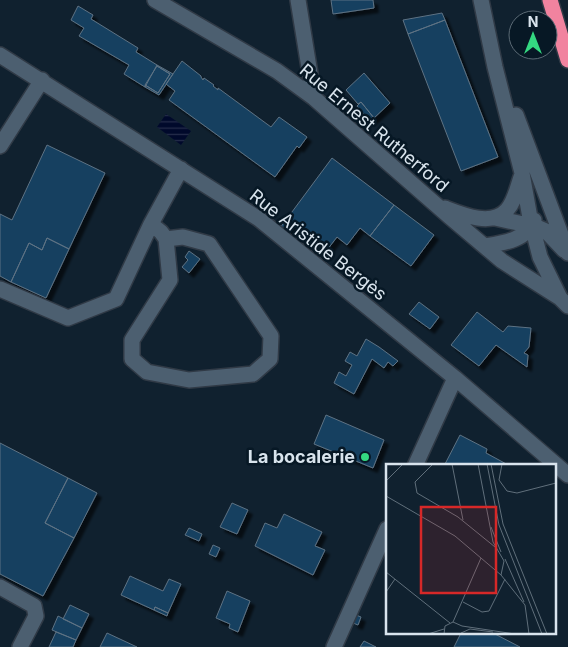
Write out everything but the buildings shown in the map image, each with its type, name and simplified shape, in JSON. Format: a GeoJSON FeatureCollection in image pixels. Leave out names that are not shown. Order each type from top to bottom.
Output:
{"type":"FeatureCollection","features":[{"type":"Feature","properties":{"kind":"highway"},"geometry":{"type":"LineString","coordinates":[[550,0],[568,60]]}},
{"type":"Feature","properties":{"kind":"street","name":"Rue Ernest Rutherford"},"geometry":{"type":"LineString","coordinates":[[155,0],[277,72],[314,98],[485,246],[564,302]]}},
{"type":"Feature","properties":{"kind":"street"},"geometry":{"type":"LineString","coordinates":[[298,0],[314,98]]}},
{"type":"Feature","properties":{"kind":"street"},"geometry":{"type":"LineString","coordinates":[[481,0],[540,257],[564,302]]}},
{"type":"Feature","properties":{"kind":"street","name":"Rue Aristide Bergès"},"geometry":{"type":"LineString","coordinates":[[0,55],[260,219],[455,378],[555,464]]}},
{"type":"Feature","properties":{"kind":"street"},"geometry":{"type":"LineString","coordinates":[[495,67],[501,72],[505,81],[522,133],[568,254]]}},
{"type":"Feature","properties":{"kind":"street"},"geometry":{"type":"LineString","coordinates":[[0,146],[42,80]]}},
{"type":"Feature","properties":{"kind":"street"},"geometry":{"type":"LineString","coordinates":[[0,289],[68,318],[116,299],[181,169]]}},
{"type":"Feature","properties":{"kind":"street"},"geometry":{"type":"LineString","coordinates":[[495,218],[507,210],[515,198],[522,173]]}},
{"type":"Feature","properties":{"kind":"street"},"geometry":{"type":"LineString","coordinates":[[485,246],[508,242],[524,234],[532,226],[544,189]]}},
{"type":"Feature","properties":{"kind":"street"},"geometry":{"type":"LineString","coordinates":[[435,204],[475,218],[495,218],[532,226],[546,232],[568,254]]}},
{"type":"Feature","properties":{"kind":"street"},"geometry":{"type":"LineString","coordinates":[[152,224],[166,239],[170,280],[132,340],[132,359],[147,372],[189,380],[253,374],[270,359],[271,336],[208,244],[183,237],[166,239]]}},
{"type":"Feature","properties":{"kind":"street"},"geometry":{"type":"LineString","coordinates":[[416,464],[455,378]]}},
{"type":"Feature","properties":{"kind":"street","name":"Rue Aristide Bergès"},"geometry":{"type":"LineString","coordinates":[[556,465],[568,475]]}},
{"type":"Feature","properties":{"kind":"street"},"geometry":{"type":"LineString","coordinates":[[334,647],[386,531]]}},
{"type":"Feature","properties":{"kind":"street"},"geometry":{"type":"LineString","coordinates":[[0,587],[34,606],[36,616],[20,647]]}},
{"type":"Feature","properties":{"kind":"water"},"geometry":{"type":"Polygon","coordinates":[[[166,114],[191,131],[181,145],[157,127],[166,114]]]}},
{"type":"Feature","properties":{"kind":"place","name":"La bocalerie"},"geometry":{"type":"Point","coordinates":[365,457]}}]}
